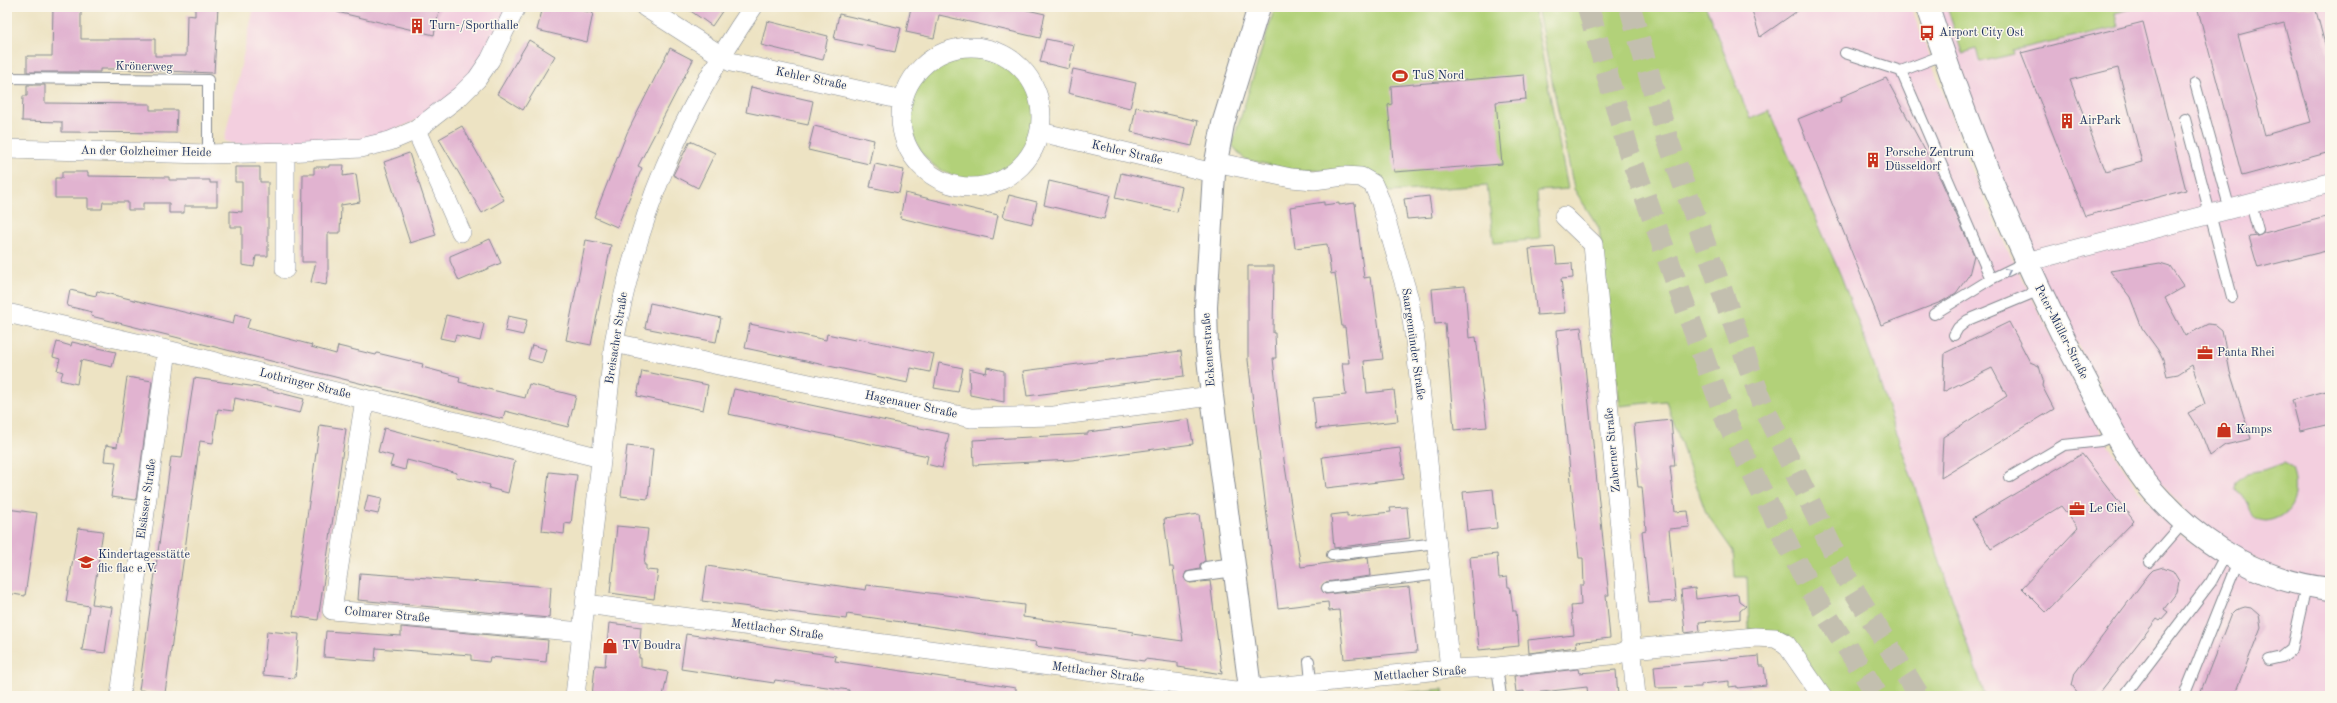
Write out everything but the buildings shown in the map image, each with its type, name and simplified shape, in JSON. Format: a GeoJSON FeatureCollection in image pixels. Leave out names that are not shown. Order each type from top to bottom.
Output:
{"type":"FeatureCollection","features":[{"type":"Feature","properties":{"kind":"street","name":"An der Golzheimer Heide"},"geometry":{"type":"LineString","coordinates":[[7,150],[208,154],[361,148],[390,141],[416,130],[460,96],[477,79],[490,60],[516,7]]}},
{"type":"Feature","properties":{"kind":"street"},"geometry":{"type":"LineString","coordinates":[[645,7],[721,54]]}},
{"type":"Feature","properties":{"kind":"street","name":"Breisacher Straße"},"geometry":{"type":"LineString","coordinates":[[575,696],[614,343],[626,283],[638,238],[653,192],[684,125],[721,54],[753,7]]}},
{"type":"Feature","properties":{"kind":"street","name":"Eckenerstraße"},"geometry":{"type":"LineString","coordinates":[[1250,693],[1212,396],[1207,348],[1206,307],[1215,168],[1223,124],[1259,7]]}},
{"type":"Feature","properties":{"kind":"street","name":"Peter-Müller-Straße"},"geometry":{"type":"LineString","coordinates":[[1928,7],[1943,55],[1984,164],[2026,262],[2115,435],[2160,500],[2198,535],[2232,558],[2270,575],[2306,586],[2330,590]]}},
{"type":"Feature","properties":{"kind":"street"},"geometry":{"type":"LineString","coordinates":[[966,46],[988,48],[1008,56],[1024,71],[1036,89],[1042,110],[1040,132],[1033,151],[1021,168],[998,182],[985,186],[965,188],[945,183],[928,173],[914,158],[904,140],[901,120],[903,100],[912,80],[921,68],[944,51],[966,46]]}},
{"type":"Feature","properties":{"kind":"street","name":"Kehler Straße"},"geometry":{"type":"LineString","coordinates":[[721,54],[731,62],[903,100]]}},
{"type":"Feature","properties":{"kind":"street"},"geometry":{"type":"LineString","coordinates":[[416,130],[461,232]]}},
{"type":"Feature","properties":{"kind":"street","name":"Kehler Straße"},"geometry":{"type":"LineString","coordinates":[[1040,132],[1215,168]]}},
{"type":"Feature","properties":{"kind":"street"},"geometry":{"type":"LineString","coordinates":[[285,270],[286,152]]}},
{"type":"Feature","properties":{"kind":"street","name":"Saargemünder Straße"},"geometry":{"type":"LineString","coordinates":[[1215,168],[1314,180],[1344,176],[1361,177],[1373,184],[1380,200],[1408,299],[1437,543],[1450,669]]}},
{"type":"Feature","properties":{"kind":"street"},"geometry":{"type":"LineString","coordinates":[[2026,262],[2330,183]]}},
{"type":"Feature","properties":{"kind":"street","name":"Zaberner Straße"},"geometry":{"type":"LineString","coordinates":[[1564,216],[1593,244],[1636,696]]}},
{"type":"Feature","properties":{"kind":"street","name":"Lothringer Straße"},"geometry":{"type":"LineString","coordinates":[[7,313],[167,350],[601,458]]}},
{"type":"Feature","properties":{"kind":"street","name":"Hagenauer Straße"},"geometry":{"type":"LineString","coordinates":[[614,343],[971,418],[1054,416],[1212,396]]}},
{"type":"Feature","properties":{"kind":"street","name":"Elsässer Straße"},"geometry":{"type":"LineString","coordinates":[[120,696],[167,350]]}},
{"type":"Feature","properties":{"kind":"street","name":"Colmarer Straße"},"geometry":{"type":"LineString","coordinates":[[365,399],[332,610],[582,632]]}},
{"type":"Feature","properties":{"kind":"street","name":"Mettlacher Straße"},"geometry":{"type":"LineString","coordinates":[[586,604],[1250,693],[1311,682],[1450,669],[1497,668],[1618,654],[1632,649],[1756,637],[1775,638],[1786,644],[1822,696]]}},
{"type":"Feature","properties":{"kind":"lane"},"geometry":{"type":"LineString","coordinates":[[1845,53],[1901,71],[1943,55]]}},
{"type":"Feature","properties":{"kind":"lane"},"geometry":{"type":"LineString","coordinates":[[1901,71],[1990,279]]}},
{"type":"Feature","properties":{"kind":"lane","name":"Krönerweg"},"geometry":{"type":"LineString","coordinates":[[7,78],[208,80],[208,154]]}},
{"type":"Feature","properties":{"kind":"lane"},"geometry":{"type":"LineString","coordinates":[[2195,83],[2230,210]]}},
{"type":"Feature","properties":{"kind":"lane"},"geometry":{"type":"LineString","coordinates":[[2185,119],[2232,298]]}},
{"type":"Feature","properties":{"kind":"lane"},"geometry":{"type":"LineString","coordinates":[[2251,204],[2258,230]]}},
{"type":"Feature","properties":{"kind":"lane"},"geometry":{"type":"LineString","coordinates":[[1934,314],[1990,279],[2026,262]]}},
{"type":"Feature","properties":{"kind":"lane"},"geometry":{"type":"LineString","coordinates":[[1954,336],[1958,328],[1968,320],[2040,290]]}},
{"type":"Feature","properties":{"kind":"lane"},"geometry":{"type":"LineString","coordinates":[[2010,478],[2064,445],[2101,441],[2115,435]]}},
{"type":"Feature","properties":{"kind":"lane"},"geometry":{"type":"LineString","coordinates":[[2149,562],[2184,522]]}},
{"type":"Feature","properties":{"kind":"lane"},"geometry":{"type":"LineString","coordinates":[[1332,555],[1437,543]]}},
{"type":"Feature","properties":{"kind":"lane"},"geometry":{"type":"LineString","coordinates":[[2124,696],[2211,582],[2232,558]]}},
{"type":"Feature","properties":{"kind":"lane"},"geometry":{"type":"LineString","coordinates":[[2184,696],[2232,558]]}},
{"type":"Feature","properties":{"kind":"lane"},"geometry":{"type":"LineString","coordinates":[[1206,566],[1234,567]]}},
{"type":"Feature","properties":{"kind":"lane"},"geometry":{"type":"LineString","coordinates":[[1190,577],[1234,567]]}},
{"type":"Feature","properties":{"kind":"lane"},"geometry":{"type":"LineString","coordinates":[[1327,588],[1440,574]]}},
{"type":"Feature","properties":{"kind":"lane"},"geometry":{"type":"LineString","coordinates":[[2269,660],[2282,657],[2292,649],[2306,586]]}},
{"type":"Feature","properties":{"kind":"lane"},"geometry":{"type":"LineString","coordinates":[[1309,661],[1311,682]]}},
{"type":"Feature","properties":{"kind":"lane"},"geometry":{"type":"LineString","coordinates":[[1497,668],[1501,696]]}},
{"type":"Feature","properties":{"kind":"shaded area"},"geometry":{"type":"Polygon","coordinates":[[[254,7],[510,7],[488,57],[436,112],[360,145],[257,150],[224,141],[254,7]]]}},
{"type":"Feature","properties":{"kind":"shaded area"},"geometry":{"type":"Polygon","coordinates":[[[1706,7],[1911,7],[1968,161],[2007,249],[2106,441],[2139,491],[2175,531],[2218,560],[2330,596],[2330,696],[1985,696],[1870,354],[1841,276],[1769,111],[1750,119],[1706,7]]]}},
{"type":"Feature","properties":{"kind":"shaded area"},"geometry":{"type":"Polygon","coordinates":[[[1933,7],[2330,7],[2330,585],[2280,573],[2197,524],[2158,481],[2131,443],[2037,271],[1933,7]]]}},
{"type":"Feature","properties":{"kind":"green space","name":"TuS Nord"},"geometry":{"type":"Polygon","coordinates":[[[1275,7],[1533,7],[1568,189],[1537,191],[1540,239],[1494,243],[1487,185],[1390,192],[1364,171],[1291,170],[1244,159],[1232,145],[1275,7]]]}},
{"type":"Feature","properties":{"kind":"green space"},"geometry":{"type":"Polygon","coordinates":[[[1537,7],[1706,7],[1750,119],[1769,111],[1841,276],[1870,354],[1985,696],[1829,696],[1790,636],[1749,630],[1747,577],[1735,577],[1733,551],[1706,513],[1666,401],[1620,406],[1599,228],[1574,189],[1537,7]]]}},
{"type":"Feature","properties":{"kind":"green space"},"geometry":{"type":"Polygon","coordinates":[[[1947,7],[2138,7],[2115,13],[2118,27],[2013,50],[2014,54],[1980,62],[1976,49],[1962,53],[1947,7]]]}},
{"type":"Feature","properties":{"kind":"green space"},"geometry":{"type":"Polygon","coordinates":[[[973,53],[997,58],[1008,64],[1021,76],[1031,92],[1036,116],[1031,140],[1025,151],[1013,164],[997,174],[973,179],[949,174],[938,168],[925,156],[915,140],[910,116],[915,92],[921,81],[933,68],[949,58],[973,53]]]}},
{"type":"Feature","properties":{"kind":"green space"},"geometry":{"type":"Polygon","coordinates":[[[2284,463],[2292,467],[2294,475],[2295,490],[2292,504],[2283,515],[2275,519],[2262,521],[2255,518],[2247,501],[2235,490],[2236,482],[2247,473],[2264,470],[2284,463]]]}},
{"type":"Feature","properties":{"kind":"green space"},"geometry":{"type":"Polygon","coordinates":[[[1443,689],[1444,696],[1374,696],[1443,689]]]}},
{"type":"Feature","properties":{"kind":"tunnel"},"geometry":{"type":"LineString","coordinates":[[1588,7],[1629,152],[1727,422],[1811,591],[1878,696]]}},
{"type":"Feature","properties":{"kind":"tunnel"},"geometry":{"type":"LineString","coordinates":[[1630,7],[1667,138],[1763,406],[1847,579],[1919,696]]}},
{"type":"Feature","properties":{"kind":"place","name":"Turn-/Sporthalle"},"geometry":{"type":"Point","coordinates":[417,26]}},
{"type":"Feature","properties":{"kind":"place","name":"Airport City Ost"},"geometry":{"type":"Point","coordinates":[1927,33]}},
{"type":"Feature","properties":{"kind":"place","name":"TuS Nord"},"geometry":{"type":"Point","coordinates":[1400,76]}},
{"type":"Feature","properties":{"kind":"place","name":"AirPark"},"geometry":{"type":"Point","coordinates":[2067,121]}},
{"type":"Feature","properties":{"kind":"place","name":"Porsche Zentrum Düsseldorf"},"geometry":{"type":"Point","coordinates":[1873,160]}},
{"type":"Feature","properties":{"kind":"place","name":"Panta Rhei"},"geometry":{"type":"Point","coordinates":[2205,353]}},
{"type":"Feature","properties":{"kind":"place","name":"Kamps"},"geometry":{"type":"Point","coordinates":[2224,430]}},
{"type":"Feature","properties":{"kind":"place","name":"Le Ciel"},"geometry":{"type":"Point","coordinates":[2077,509]}},
{"type":"Feature","properties":{"kind":"place","name":"Kindertagesstätte flic flac e.V."},"geometry":{"type":"Point","coordinates":[86,562]}},
{"type":"Feature","properties":{"kind":"place","name":"TV Boudra"},"geometry":{"type":"Point","coordinates":[610,646]}}]}
